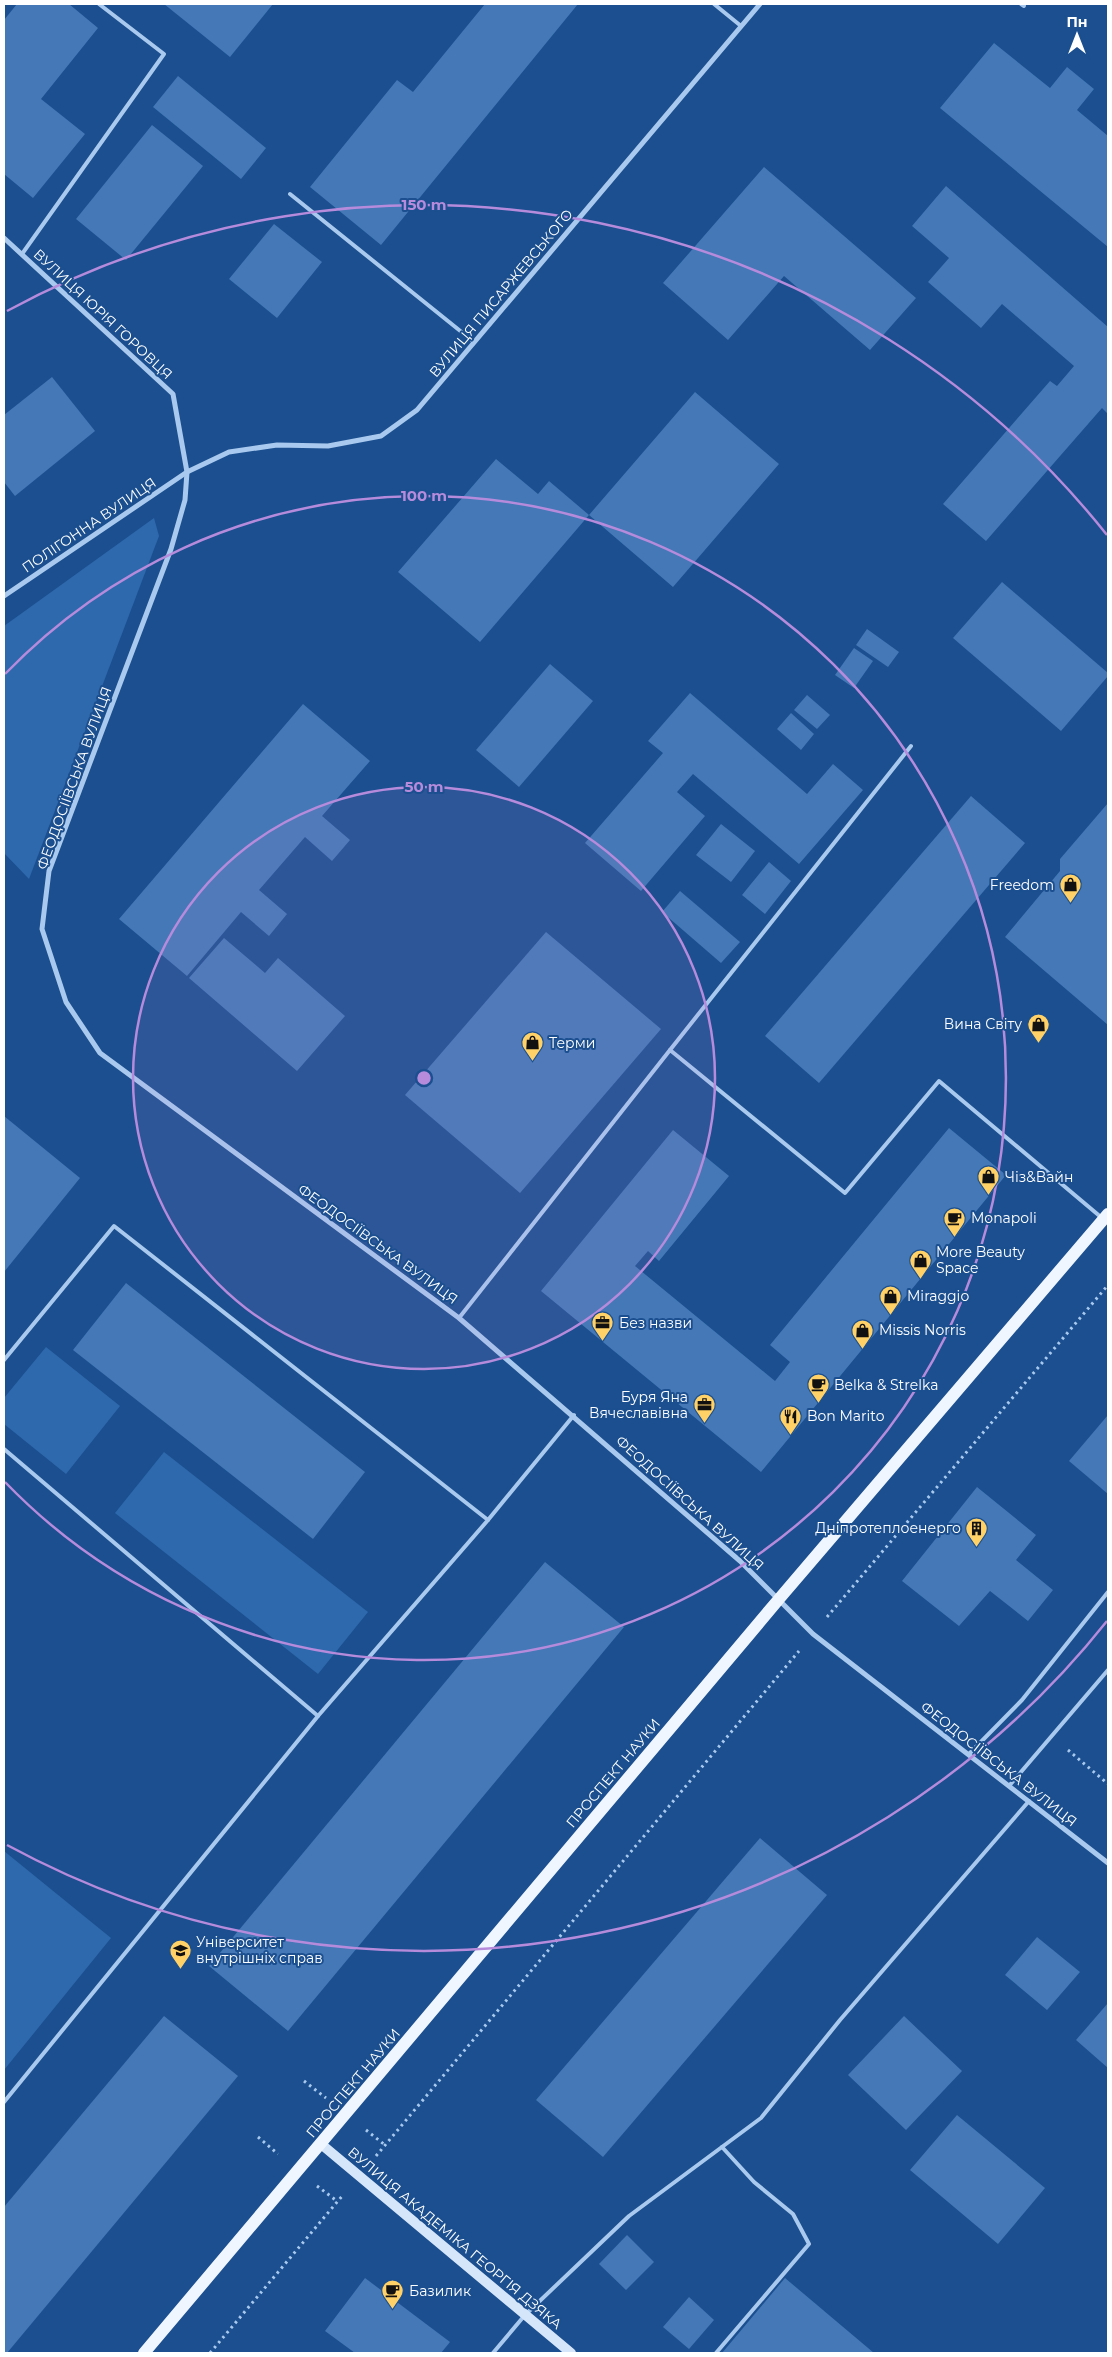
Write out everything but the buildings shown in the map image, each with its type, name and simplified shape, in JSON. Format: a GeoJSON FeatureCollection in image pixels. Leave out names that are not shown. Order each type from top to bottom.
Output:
{"type":"FeatureCollection","features":[{"type":"Feature","properties":{"kind":"main road","name":"ПРОСПЕКТ НАУКИ"},"geometry":{"type":"LineString","coordinates":[[144,2353],[779,1599],[1106,1216]]}},
{"type":"Feature","properties":{"kind":"main road","name":"ВУЛИЦЯ АКАДЕМІКА ГЕОРГІЯ ДЗЯКА"},"geometry":{"type":"LineString","coordinates":[[321,2144],[571,2353]]}},
{"type":"Feature","properties":{"kind":"street","name":"ВУЛИЦЯ ПИСАРЖЕВСЬКОГО"},"geometry":{"type":"LineString","coordinates":[[187,472],[229,452],[277,445],[328,446],[381,436],[417,410],[760,4]]}},
{"type":"Feature","properties":{"kind":"street","name":"ВУЛИЦЯ ЮРІЯ ГОРОВЦЯ"},"geometry":{"type":"LineString","coordinates":[[4,238],[173,394],[187,472]]}},
{"type":"Feature","properties":{"kind":"street","name":"ПОЛІГОННА ВУЛИЦЯ"},"geometry":{"type":"LineString","coordinates":[[4,596],[187,472]]}},
{"type":"Feature","properties":{"kind":"street","name":"ФЕОДОСІЇВСЬКА ВУЛИЦЯ"},"geometry":{"type":"LineString","coordinates":[[187,472],[184,500],[171,549],[49,872],[42,929],[66,1002],[100,1053],[459,1318],[574,1415],[740,1561],[813,1634],[1108,1863]]}},
{"type":"Feature","properties":{"kind":"lane"},"geometry":{"type":"LineString","coordinates":[[22,254],[164,54],[99,4]]}},
{"type":"Feature","properties":{"kind":"lane"},"geometry":{"type":"LineString","coordinates":[[714,4],[741,26]]}},
{"type":"Feature","properties":{"kind":"lane"},"geometry":{"type":"LineString","coordinates":[[290,194],[474,342]]}},
{"type":"Feature","properties":{"kind":"lane"},"geometry":{"type":"LineString","coordinates":[[459,1318],[911,746]]}},
{"type":"Feature","properties":{"kind":"lane"},"geometry":{"type":"LineString","coordinates":[[670,1050],[845,1193],[939,1081],[1106,1216]]}},
{"type":"Feature","properties":{"kind":"lane"},"geometry":{"type":"LineString","coordinates":[[4,1360],[114,1226],[488,1520]]}},
{"type":"Feature","properties":{"kind":"lane"},"geometry":{"type":"LineString","coordinates":[[4,2102],[318,1716],[488,1520],[574,1415]]}},
{"type":"Feature","properties":{"kind":"lane"},"geometry":{"type":"LineString","coordinates":[[4,1449],[318,1716]]}},
{"type":"Feature","properties":{"kind":"lane"},"geometry":{"type":"LineString","coordinates":[[968,1754],[1022,1700],[1108,1592]]}},
{"type":"Feature","properties":{"kind":"lane"},"geometry":{"type":"LineString","coordinates":[[1009,1786],[1108,1670]]}},
{"type":"Feature","properties":{"kind":"lane"},"geometry":{"type":"LineString","coordinates":[[493,2353],[525,2315],[629,2216],[761,2118],[840,2020],[1029,1801]]}},
{"type":"Feature","properties":{"kind":"lane"},"geometry":{"type":"LineString","coordinates":[[716,2353],[809,2244],[793,2214],[754,2182],[722,2147]]}},
{"type":"Feature","properties":{"kind":"path"},"geometry":{"type":"LineString","coordinates":[[210,2353],[1108,1284]]}},
{"type":"Feature","properties":{"kind":"path"},"geometry":{"type":"LineString","coordinates":[[1052,1736],[1108,1784]]}},
{"type":"Feature","properties":{"kind":"shaded area"},"geometry":{"type":"Polygon","coordinates":[[[154,518],[159,536],[29,879],[4,853],[4,626],[154,518]]]}},
{"type":"Feature","properties":{"kind":"shaded area"},"geometry":{"type":"Polygon","coordinates":[[[46,1347],[120,1406],[66,1474],[4,1424],[4,1398],[46,1347]]]}},
{"type":"Feature","properties":{"kind":"shaded area"},"geometry":{"type":"Polygon","coordinates":[[[164,1452],[368,1612],[318,1674],[115,1513],[164,1452]]]}},
{"type":"Feature","properties":{"kind":"shaded area"},"geometry":{"type":"Polygon","coordinates":[[[4,1851],[111,1938],[4,2070],[4,1851]]]}},
{"type":"Feature","properties":{"kind":"place","name":"Freedom"},"geometry":{"type":"Point","coordinates":[1070,904]}},
{"type":"Feature","properties":{"kind":"place","name":"Вина Світу"},"geometry":{"type":"Point","coordinates":[1038,1043]}},
{"type":"Feature","properties":{"kind":"place","name":"Терми"},"geometry":{"type":"Point","coordinates":[533,1062]}},
{"type":"Feature","properties":{"kind":"place","name":"Чіз&Вайн"},"geometry":{"type":"Point","coordinates":[989,1196]}},
{"type":"Feature","properties":{"kind":"place","name":"Monapoli"},"geometry":{"type":"Point","coordinates":[955,1237]}},
{"type":"Feature","properties":{"kind":"place","name":"More Beauty Space"},"geometry":{"type":"Point","coordinates":[920,1279]}},
{"type":"Feature","properties":{"kind":"place","name":"Miraggio"},"geometry":{"type":"Point","coordinates":[891,1315]}},
{"type":"Feature","properties":{"kind":"place","name":"Без назви"},"geometry":{"type":"Point","coordinates":[603,1342]}},
{"type":"Feature","properties":{"kind":"place","name":"Missis Norris"},"geometry":{"type":"Point","coordinates":[863,1349]}},
{"type":"Feature","properties":{"kind":"place","name":"Belka & Strelka"},"geometry":{"type":"Point","coordinates":[818,1404]}},
{"type":"Feature","properties":{"kind":"place","name":"Буря Яна Вячеславівна"},"geometry":{"type":"Point","coordinates":[704,1424]}},
{"type":"Feature","properties":{"kind":"place","name":"Bon Marito"},"geometry":{"type":"Point","coordinates":[791,1435]}},
{"type":"Feature","properties":{"kind":"place","name":"Дніпротеплоенерго"},"geometry":{"type":"Point","coordinates":[977,1547]}},
{"type":"Feature","properties":{"kind":"place","name":"Університет внутрішніх справ"},"geometry":{"type":"Point","coordinates":[180,1969]}},
{"type":"Feature","properties":{"kind":"place","name":"Базилик"},"geometry":{"type":"Point","coordinates":[393,2310]}}]}
